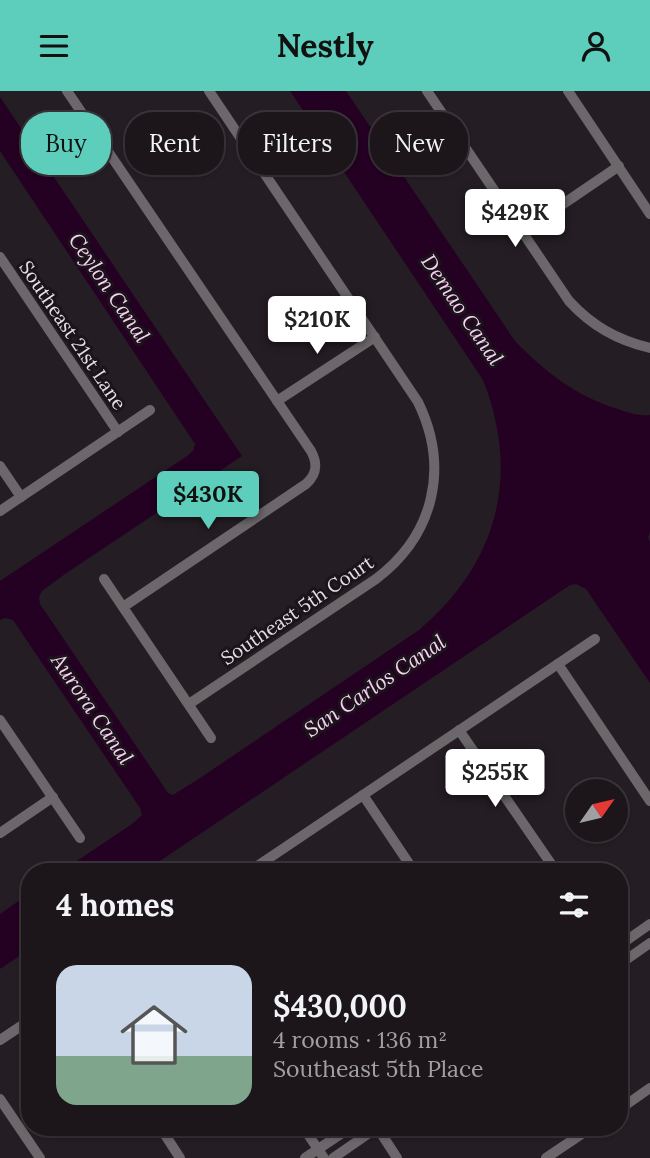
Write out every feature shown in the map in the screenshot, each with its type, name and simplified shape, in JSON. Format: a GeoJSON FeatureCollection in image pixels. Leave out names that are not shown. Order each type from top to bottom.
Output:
{"type":"FeatureCollection","features":[{"type":"Feature","properties":{"kind":"street"},"geometry":{"type":"LineString","coordinates":[[67,91],[314,457],[315,472],[306,484],[123,607]]}},
{"type":"Feature","properties":{"kind":"street","name":"Southeast 5th Court"},"geometry":{"type":"LineString","coordinates":[[189,704],[388,570],[414,541],[423,523],[431,498],[434,458],[427,422],[418,402],[209,91]]}},
{"type":"Feature","properties":{"kind":"street"},"geometry":{"type":"LineString","coordinates":[[426,91],[562,292],[585,318],[616,337],[650,348]]}},
{"type":"Feature","properties":{"kind":"street"},"geometry":{"type":"LineString","coordinates":[[568,91],[650,213]]}},
{"type":"Feature","properties":{"kind":"street"},"geometry":{"type":"LineString","coordinates":[[522,232],[619,166]]}},
{"type":"Feature","properties":{"kind":"street","name":"Southeast 21st Lane"},"geometry":{"type":"LineString","coordinates":[[0,257],[118,432]]}},
{"type":"Feature","properties":{"kind":"street"},"geometry":{"type":"LineString","coordinates":[[277,401],[375,337]]}},
{"type":"Feature","properties":{"kind":"street"},"geometry":{"type":"LineString","coordinates":[[0,511],[150,410]]}},
{"type":"Feature","properties":{"kind":"street"},"geometry":{"type":"LineString","coordinates":[[0,466],[21,497]]}},
{"type":"Feature","properties":{"kind":"street"},"geometry":{"type":"LineString","coordinates":[[104,579],[211,738]]}},
{"type":"Feature","properties":{"kind":"street"},"geometry":{"type":"LineString","coordinates":[[262,863],[595,639]]}},
{"type":"Feature","properties":{"kind":"street"},"geometry":{"type":"LineString","coordinates":[[558,664],[650,801]]}},
{"type":"Feature","properties":{"kind":"street"},"geometry":{"type":"LineString","coordinates":[[0,720],[80,838]]}},
{"type":"Feature","properties":{"kind":"street"},"geometry":{"type":"LineString","coordinates":[[459,730],[550,863]]}},
{"type":"Feature","properties":{"kind":"street"},"geometry":{"type":"LineString","coordinates":[[363,795],[409,863]]}},
{"type":"Feature","properties":{"kind":"street"},"geometry":{"type":"LineString","coordinates":[[0,833],[53,797]]}},
{"type":"Feature","properties":{"kind":"street"},"geometry":{"type":"LineString","coordinates":[[628,939],[650,924]]}},
{"type":"Feature","properties":{"kind":"street"},"geometry":{"type":"LineString","coordinates":[[628,958],[650,943]]}},
{"type":"Feature","properties":{"kind":"street"},"geometry":{"type":"LineString","coordinates":[[0,1040],[21,1026]]}},
{"type":"Feature","properties":{"kind":"street"},"geometry":{"type":"LineString","coordinates":[[628,1103],[650,1088]]}},
{"type":"Feature","properties":{"kind":"street"},"geometry":{"type":"LineString","coordinates":[[0,1098],[21,1130]]}},
{"type":"Feature","properties":{"kind":"street"},"geometry":{"type":"LineString","coordinates":[[25,1136],[40,1158]]}},
{"type":"Feature","properties":{"kind":"street"},"geometry":{"type":"LineString","coordinates":[[166,1136],[180,1158]]}},
{"type":"Feature","properties":{"kind":"street"},"geometry":{"type":"LineString","coordinates":[[309,1136],[321,1154]]}},
{"type":"Feature","properties":{"kind":"street"},"geometry":{"type":"LineString","coordinates":[[305,1158],[321,1154],[341,1136]]}},
{"type":"Feature","properties":{"kind":"street"},"geometry":{"type":"LineString","coordinates":[[333,1158],[364,1136]]}},
{"type":"Feature","properties":{"kind":"street"},"geometry":{"type":"LineString","coordinates":[[383,1136],[397,1158]]}},
{"type":"Feature","properties":{"kind":"street"},"geometry":{"type":"LineString","coordinates":[[546,1158],[579,1136]]}},
{"type":"Feature","properties":{"kind":"water"},"geometry":{"type":"Polygon","coordinates":[[[290,91],[346,91],[370,127],[370,175],[403,175],[515,341],[550,373],[575,390],[603,404],[638,415],[650,415],[650,683],[586,589],[576,584],[570,585],[157,863],[74,863],[142,815],[140,808],[13,620],[0,620],[0,581],[187,456],[193,451],[195,444],[0,151],[0,97],[21,128],[21,175],[53,175],[242,456],[65,574],[42,591],[39,597],[40,604],[168,793],[173,795],[200,778],[419,630],[446,604],[467,577],[484,547],[494,516],[500,484],[500,450],[494,416],[483,380],[346,175],[356,175],[356,112],[304,112],[290,91]]]}},
{"type":"Feature","properties":{"kind":"water"},"geometry":{"type":"Polygon","coordinates":[[[21,899],[21,955],[0,969],[0,914],[21,899]]]}},
{"type":"Feature","properties":{"kind":"water label","name":"Ceylon Canal"},"geometry":{"type":"Point","coordinates":[109,288]}},
{"type":"Feature","properties":{"kind":"water label","name":"Demao Canal"},"geometry":{"type":"Point","coordinates":[462,310]}},
{"type":"Feature","properties":{"kind":"water label","name":"San Carlos Canal"},"geometry":{"type":"Point","coordinates":[375,686]}},
{"type":"Feature","properties":{"kind":"water label","name":"Aurora Canal"},"geometry":{"type":"Point","coordinates":[92,709]}}]}
